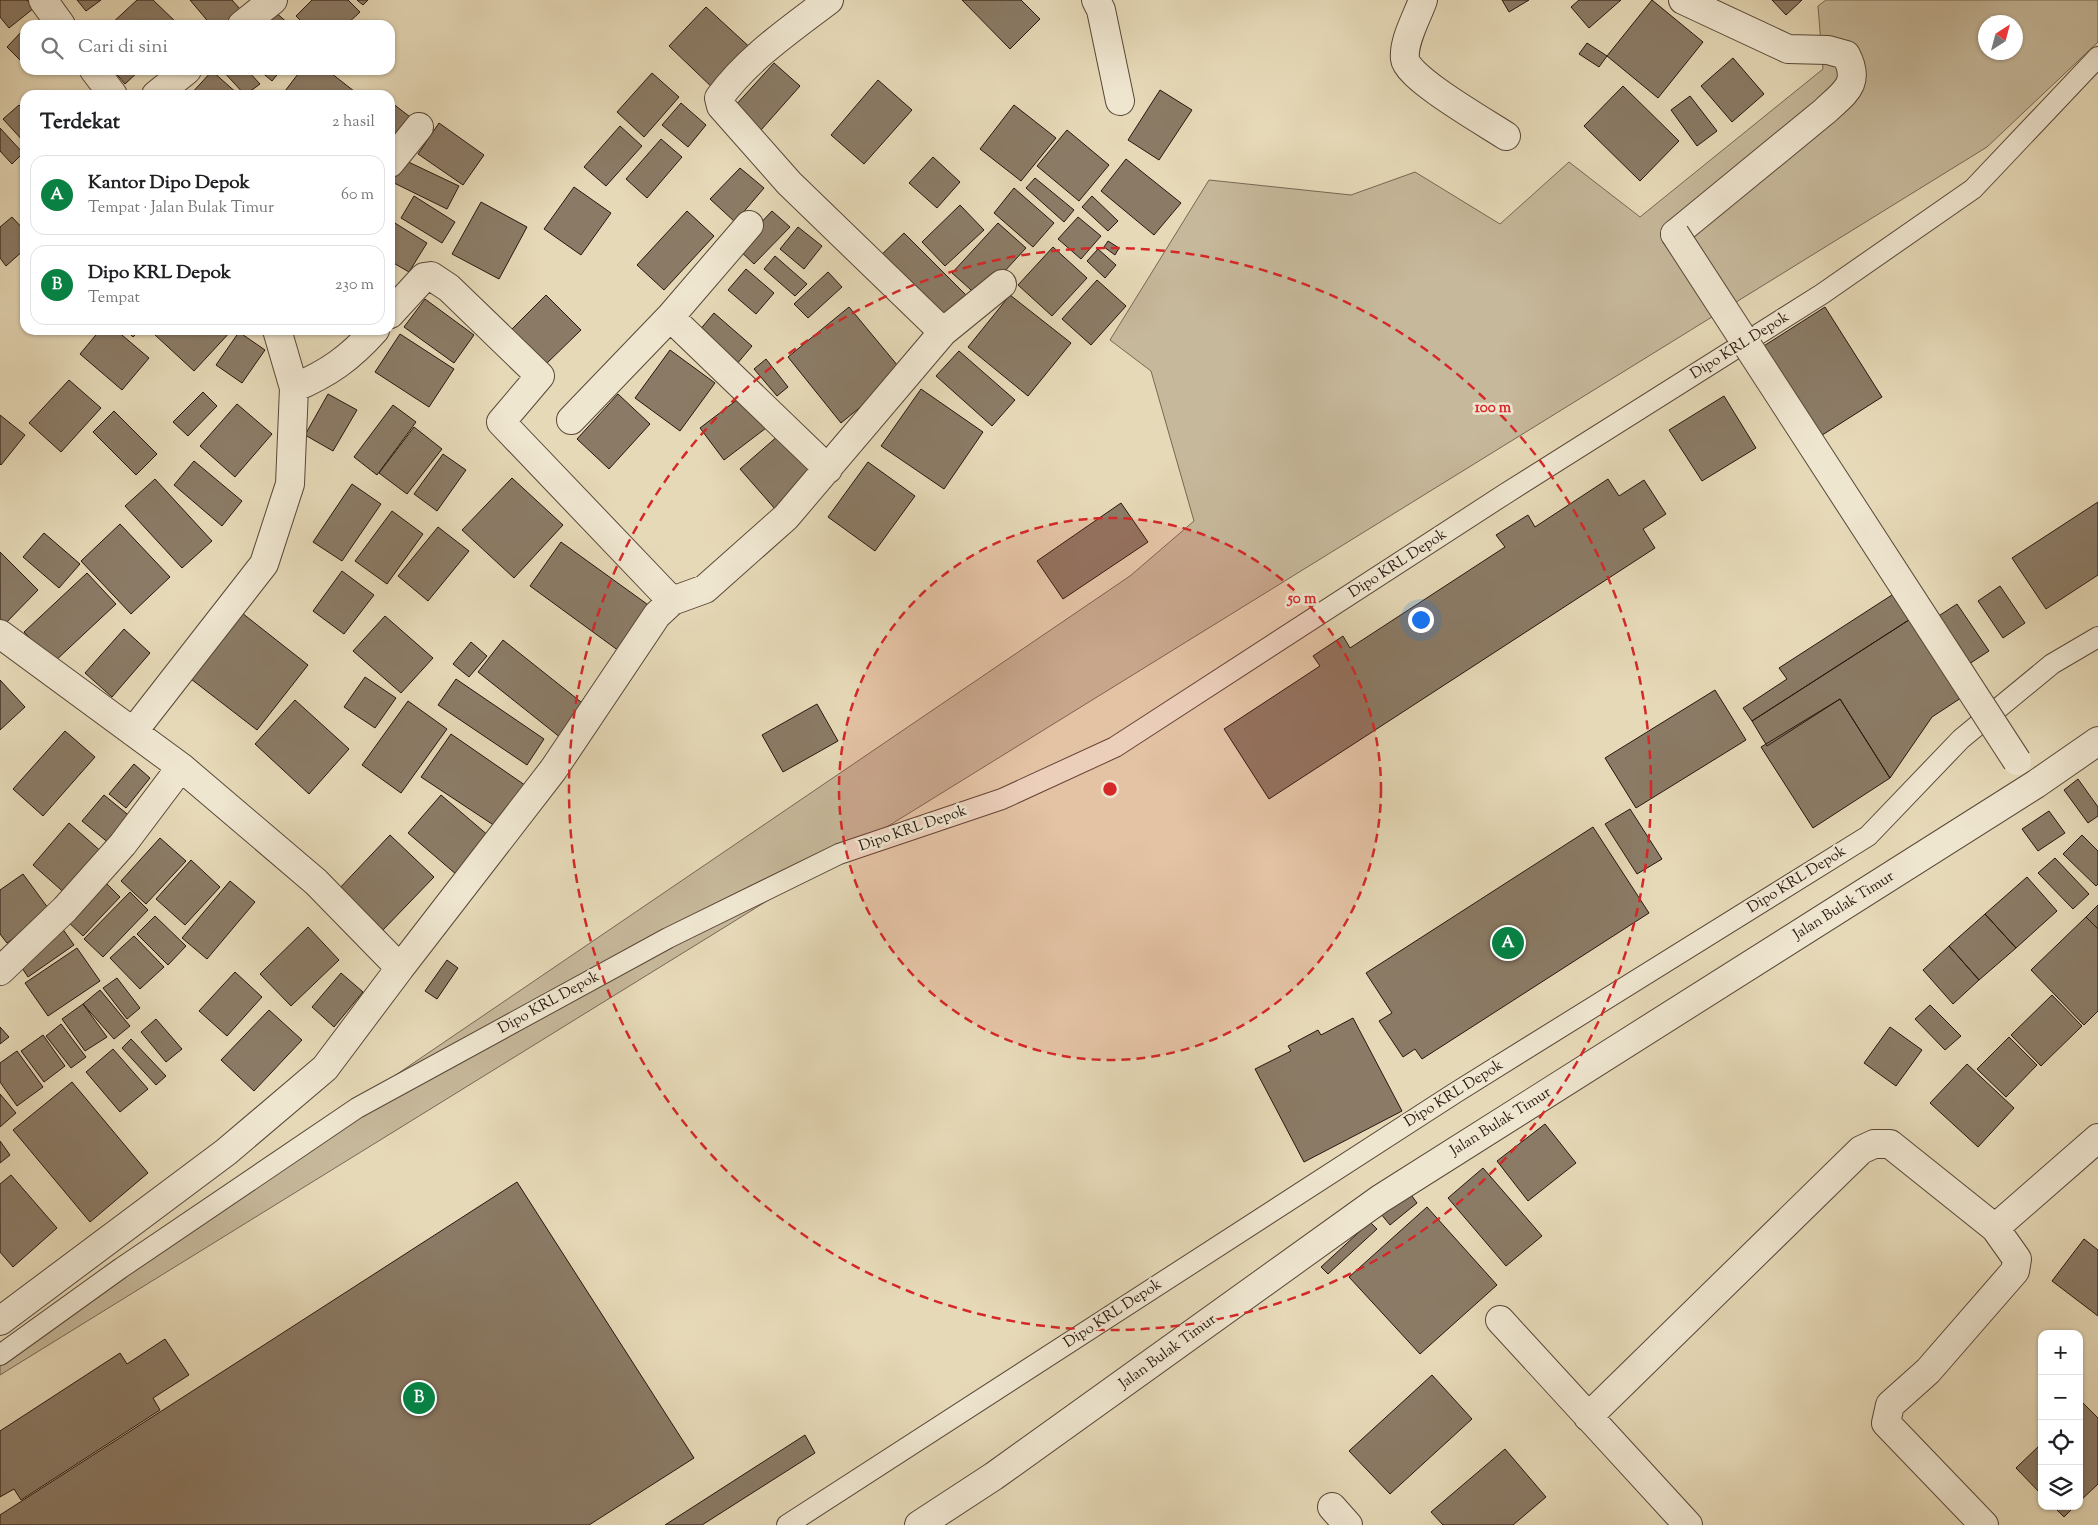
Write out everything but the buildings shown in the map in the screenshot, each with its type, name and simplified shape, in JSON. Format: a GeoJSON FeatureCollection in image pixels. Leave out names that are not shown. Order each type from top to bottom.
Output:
{"type":"FeatureCollection","features":[{"type":"Feature","properties":{"kind":"street"},"geometry":{"type":"LineString","coordinates":[[43,0],[57,20]]}},
{"type":"Feature","properties":{"kind":"street"},"geometry":{"type":"LineString","coordinates":[[248,20],[273,0]]}},
{"type":"Feature","properties":{"kind":"street"},"geometry":{"type":"LineString","coordinates":[[829,0],[764,50],[725,89],[719,98],[720,106],[789,182],[943,332]]}},
{"type":"Feature","properties":{"kind":"street"},"geometry":{"type":"LineString","coordinates":[[1096,0],[1101,10],[1120,101]]}},
{"type":"Feature","properties":{"kind":"street"},"geometry":{"type":"LineString","coordinates":[[1423,0],[1405,48],[1405,61],[1410,70],[1426,84],[1506,136]]}},
{"type":"Feature","properties":{"kind":"street"},"geometry":{"type":"LineString","coordinates":[[1683,0],[1788,49],[1828,50],[1846,55],[1852,67],[1852,81],[1844,93],[1675,234],[2017,761],[2036,784]]}},
{"type":"Feature","properties":{"kind":"street"},"geometry":{"type":"LineString","coordinates":[[98,75],[109,90]]}},
{"type":"Feature","properties":{"kind":"street"},"geometry":{"type":"LineString","coordinates":[[162,90],[181,75]]}},
{"type":"Feature","properties":{"kind":"street"},"geometry":{"type":"LineString","coordinates":[[395,157],[419,128]]}},
{"type":"Feature","properties":{"kind":"street"},"geometry":{"type":"LineString","coordinates":[[571,420],[670,317],[749,225]]}},
{"type":"Feature","properties":{"kind":"street"},"geometry":{"type":"LineString","coordinates":[[395,309],[424,277],[432,276],[449,288],[540,376],[501,422],[672,601]]}},
{"type":"Feature","properties":{"kind":"street"},"geometry":{"type":"LineString","coordinates":[[0,1321],[226,1152],[326,1068],[400,968],[553,770],[657,615],[672,601],[705,588],[786,518],[943,332],[1002,284]]}},
{"type":"Feature","properties":{"kind":"street"},"geometry":{"type":"LineString","coordinates":[[670,317],[828,469]]}},
{"type":"Feature","properties":{"kind":"street"},"geometry":{"type":"LineString","coordinates":[[133,732],[264,564],[290,484],[294,388],[278,335]]}},
{"type":"Feature","properties":{"kind":"street"},"geometry":{"type":"LineString","coordinates":[[294,388],[334,368],[357,350],[371,335]]}},
{"type":"Feature","properties":{"kind":"street"},"geometry":{"type":"LineString","coordinates":[[0,634],[181,767],[316,882],[400,968]]}},
{"type":"Feature","properties":{"kind":"street","name":"Jalan Bulak Timur"},"geometry":{"type":"LineString","coordinates":[[919,1525],[994,1476],[1380,1199],[2036,784],[2098,741]]}},
{"type":"Feature","properties":{"kind":"street"},"geometry":{"type":"LineString","coordinates":[[0,971],[72,902],[123,844],[181,767]]}},
{"type":"Feature","properties":{"kind":"street"},"geometry":{"type":"LineString","coordinates":[[1995,1228],[2098,1138]]}},
{"type":"Feature","properties":{"kind":"street"},"geometry":{"type":"LineString","coordinates":[[1588,1417],[1861,1150],[1874,1144],[1890,1144],[1995,1228],[2017,1259],[2015,1271],[1928,1371],[1890,1405],[1886,1423],[1984,1525]]}},
{"type":"Feature","properties":{"kind":"street"},"geometry":{"type":"LineString","coordinates":[[1500,1320],[1688,1525]]}},
{"type":"Feature","properties":{"kind":"lane","name":"Dipo KRL Depok"},"geometry":{"type":"LineString","coordinates":[[0,1354],[122,1268],[357,1108],[668,938],[839,854],[1002,799],[1115,747],[1505,494],[1822,294],[1973,189],[2098,57]]}},
{"type":"Feature","properties":{"kind":"lane","name":"Dipo KRL Depok"},"geometry":{"type":"LineString","coordinates":[[787,1525],[1447,1098],[1868,836],[1961,739],[2052,664],[2098,637]]}},
{"type":"Feature","properties":{"kind":"shaded area"},"geometry":{"type":"Polygon","coordinates":[[[1826,0],[2098,0],[2098,42],[1987,147],[0,1375],[0,1344],[1130,576],[1194,521],[1151,371],[1110,340],[1209,180],[1351,195],[1415,172],[1500,224],[1569,162],[1640,217],[1823,69],[1818,6],[1826,0]]]}},
{"type":"Feature","properties":{"kind":"place","name":"Kantor Dipo Depok"},"geometry":{"type":"Point","coordinates":[1508,943]}},
{"type":"Feature","properties":{"kind":"place","name":"Dipo KRL Depok"},"geometry":{"type":"Point","coordinates":[419,1398]}}]}
